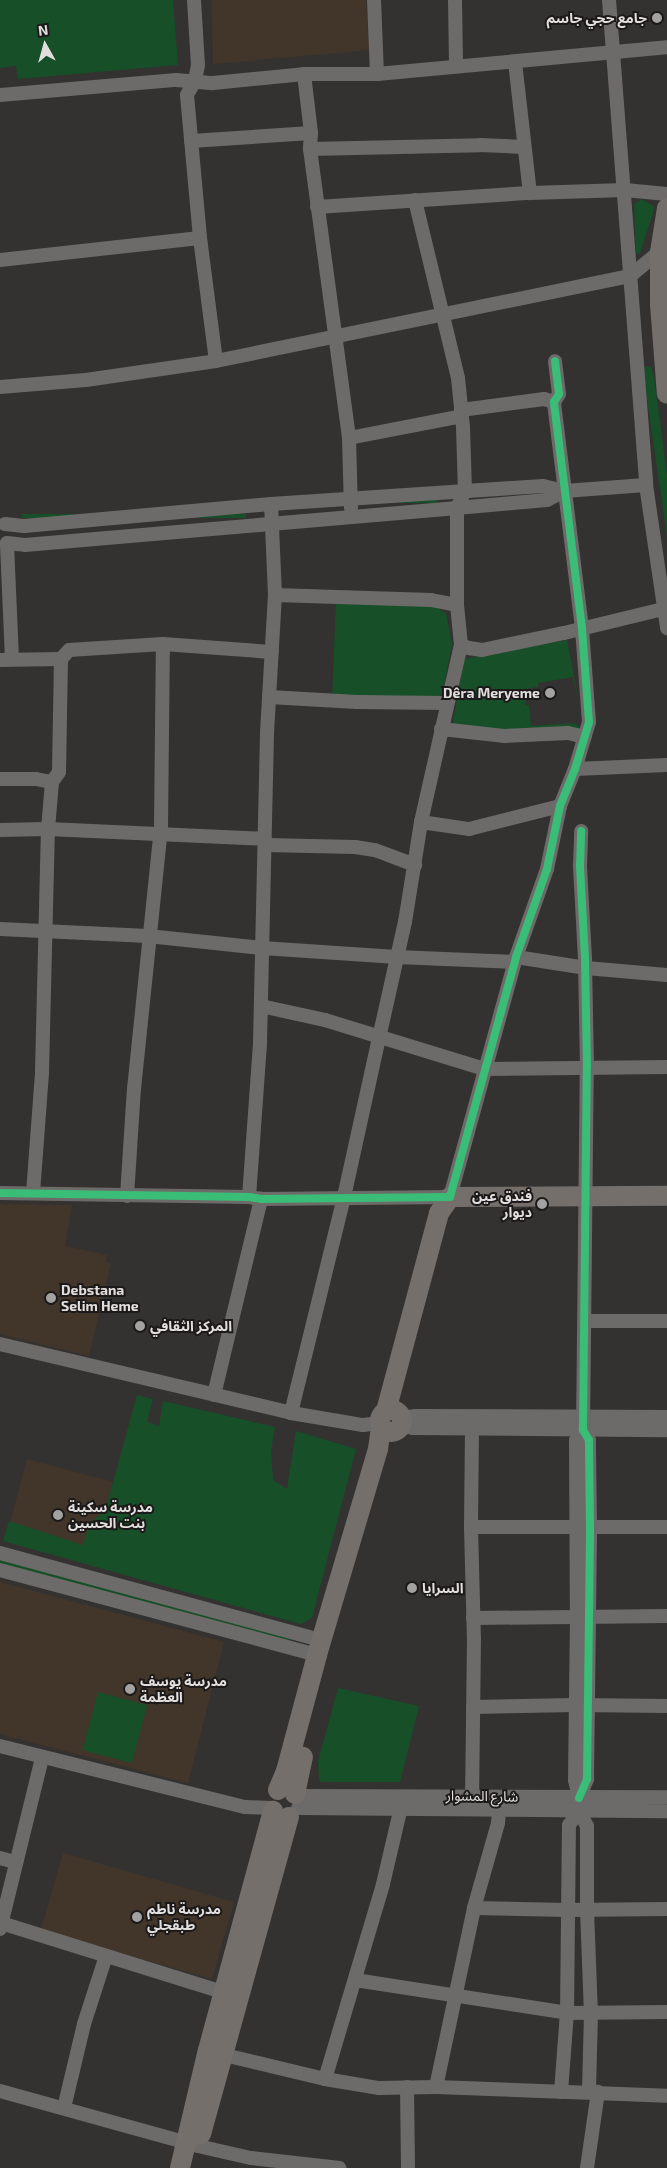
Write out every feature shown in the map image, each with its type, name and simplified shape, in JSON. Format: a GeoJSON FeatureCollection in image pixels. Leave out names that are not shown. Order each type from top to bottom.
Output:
{"type":"FeatureCollection","features":[{"type":"Feature","properties":{"kind":"main road"},"geometry":{"type":"LineString","coordinates":[[667,208],[660,304],[667,394]]}},
{"type":"Feature","properties":{"kind":"main road"},"geometry":{"type":"LineString","coordinates":[[215,2052],[223,1992],[286,1803],[299,1771],[386,1452],[392,1422],[452,1216],[450,1197],[667,1196]]}},
{"type":"Feature","properties":{"kind":"main road"},"geometry":{"type":"LineString","coordinates":[[180,2168],[192,2144],[215,2052],[286,1803],[286,1771],[319,1647],[378,1448],[392,1422]]}},
{"type":"Feature","properties":{"kind":"main road"},"geometry":{"type":"LineString","coordinates":[[192,2144],[193,2168]]}},
{"type":"Feature","properties":{"kind":"street"},"geometry":{"type":"LineString","coordinates":[[194,0],[198,65],[195,81],[187,95],[200,238],[216,361]]}},
{"type":"Feature","properties":{"kind":"street"},"geometry":{"type":"LineString","coordinates":[[374,0],[377,74]]}},
{"type":"Feature","properties":{"kind":"street"},"geometry":{"type":"LineString","coordinates":[[455,0],[456,66]]}},
{"type":"Feature","properties":{"kind":"street"},"geometry":{"type":"LineString","coordinates":[[609,0],[625,190],[646,485],[667,628]]}},
{"type":"Feature","properties":{"kind":"street"},"geometry":{"type":"LineString","coordinates":[[0,95],[176,80],[213,83],[304,74],[377,74],[667,48]]}},
{"type":"Feature","properties":{"kind":"street"},"geometry":{"type":"LineString","coordinates":[[515,62],[530,193]]}},
{"type":"Feature","properties":{"kind":"street"},"geometry":{"type":"LineString","coordinates":[[304,74],[311,133],[310,149],[349,438],[352,517]]}},
{"type":"Feature","properties":{"kind":"street"},"geometry":{"type":"LineString","coordinates":[[191,141],[311,133]]}},
{"type":"Feature","properties":{"kind":"street"},"geometry":{"type":"LineString","coordinates":[[310,149],[480,145],[524,147]]}},
{"type":"Feature","properties":{"kind":"street"},"geometry":{"type":"LineString","coordinates":[[318,207],[530,193],[625,190],[667,194]]}},
{"type":"Feature","properties":{"kind":"street"},"geometry":{"type":"LineString","coordinates":[[291,1412],[344,1197],[397,957],[415,866],[420,822],[446,703],[461,645],[457,605],[457,508],[465,491],[462,413],[458,378],[441,315],[415,200]]}},
{"type":"Feature","properties":{"kind":"street"},"geometry":{"type":"LineString","coordinates":[[0,260],[200,238]]}},
{"type":"Feature","properties":{"kind":"street"},"geometry":{"type":"LineString","coordinates":[[0,387],[86,380],[216,361],[335,335],[630,276],[663,249]]}},
{"type":"Feature","properties":{"kind":"street"},"geometry":{"type":"LineString","coordinates":[[0,1193],[255,1198],[450,1197],[515,960],[547,869],[560,806],[585,737],[589,713],[582,628],[554,402],[558,394],[555,361]]}},
{"type":"Feature","properties":{"kind":"street"},"geometry":{"type":"LineString","coordinates":[[349,438],[462,413],[544,399],[554,402]]}},
{"type":"Feature","properties":{"kind":"street"},"geometry":{"type":"LineString","coordinates":[[2,521],[24,526],[272,504],[465,491],[543,486],[564,491],[646,485]]}},
{"type":"Feature","properties":{"kind":"street"},"geometry":{"type":"LineString","coordinates":[[4,547],[547,500],[564,491]]}},
{"type":"Feature","properties":{"kind":"street"},"geometry":{"type":"LineString","coordinates":[[214,1395],[255,1198],[269,696],[275,595],[272,504]]}},
{"type":"Feature","properties":{"kind":"street"},"geometry":{"type":"LineString","coordinates":[[2,521],[8,536],[4,547],[6,660],[61,659]]}},
{"type":"Feature","properties":{"kind":"street"},"geometry":{"type":"LineString","coordinates":[[275,595],[441,601],[457,605]]}},
{"type":"Feature","properties":{"kind":"street"},"geometry":{"type":"LineString","coordinates":[[461,645],[482,650],[663,609]]}},
{"type":"Feature","properties":{"kind":"street"},"geometry":{"type":"LineString","coordinates":[[33,1194],[42,1072],[44,930],[48,829],[52,782],[59,772],[61,659],[69,650],[163,644],[272,652]]}},
{"type":"Feature","properties":{"kind":"street"},"geometry":{"type":"LineString","coordinates":[[126,1196],[148,936],[160,835],[163,644]]}},
{"type":"Feature","properties":{"kind":"street"},"geometry":{"type":"LineString","coordinates":[[269,696],[357,702],[446,703]]}},
{"type":"Feature","properties":{"kind":"street"},"geometry":{"type":"LineString","coordinates":[[441,728],[504,736],[568,733],[585,737]]}},
{"type":"Feature","properties":{"kind":"street"},"geometry":{"type":"LineString","coordinates":[[575,769],[667,765]]}},
{"type":"Feature","properties":{"kind":"street"},"geometry":{"type":"LineString","coordinates":[[0,779],[36,779],[52,782]]}},
{"type":"Feature","properties":{"kind":"street"},"geometry":{"type":"LineString","coordinates":[[420,822],[469,829],[560,806]]}},
{"type":"Feature","properties":{"kind":"street"},"geometry":{"type":"LineString","coordinates":[[0,830],[48,829],[355,847],[375,850],[415,866]]}},
{"type":"Feature","properties":{"kind":"street"},"geometry":{"type":"LineString","coordinates":[[581,831],[580,866],[586,968],[586,1321],[583,1424],[576,1440],[583,1528],[584,1616],[582,1705],[575,1780],[579,1804],[587,1826],[587,1910],[594,2092],[587,2168]]}},
{"type":"Feature","properties":{"kind":"street"},"geometry":{"type":"LineString","coordinates":[[0,929],[148,936],[262,948],[397,957],[515,960],[667,975]]}},
{"type":"Feature","properties":{"kind":"street"},"geometry":{"type":"LineString","coordinates":[[261,1006],[325,1020],[484,1069],[587,1066],[667,1067]]}},
{"type":"Feature","properties":{"kind":"street"},"geometry":{"type":"LineString","coordinates":[[586,1321],[667,1322]]}},
{"type":"Feature","properties":{"kind":"street"},"geometry":{"type":"LineString","coordinates":[[0,1344],[214,1395],[362,1425],[392,1422],[416,1416],[667,1430]]}},
{"type":"Feature","properties":{"kind":"street"},"geometry":{"type":"LineString","coordinates":[[392,1422],[413,1428],[472,1429],[583,1424],[667,1417]]}},
{"type":"Feature","properties":{"kind":"street"},"geometry":{"type":"LineString","coordinates":[[472,1429],[470,1528],[473,1618],[472,1795]]}},
{"type":"Feature","properties":{"kind":"street"},"geometry":{"type":"LineString","coordinates":[[470,1528],[667,1527]]}},
{"type":"Feature","properties":{"kind":"street"},"geometry":{"type":"LineString","coordinates":[[0,1553],[319,1647]]}},
{"type":"Feature","properties":{"kind":"street"},"geometry":{"type":"LineString","coordinates":[[0,1570],[319,1647]]}},
{"type":"Feature","properties":{"kind":"street"},"geometry":{"type":"LineString","coordinates":[[473,1618],[667,1616]]}},
{"type":"Feature","properties":{"kind":"street"},"geometry":{"type":"LineString","coordinates":[[473,1707],[667,1706]]}},
{"type":"Feature","properties":{"kind":"street"},"geometry":{"type":"LineString","coordinates":[[0,1746],[245,1808],[286,1803]]}},
{"type":"Feature","properties":{"kind":"street"},"geometry":{"type":"LineString","coordinates":[[42,1758],[15,1862],[1,1926],[223,1992]]}},
{"type":"Feature","properties":{"kind":"street"},"geometry":{"type":"LineString","coordinates":[[325,2079],[383,1884],[404,1795]]}},
{"type":"Feature","properties":{"kind":"street","name":"شارع المشوار"},"geometry":{"type":"LineString","coordinates":[[286,1803],[404,1795],[472,1795],[667,1811]]}},
{"type":"Feature","properties":{"kind":"street"},"geometry":{"type":"LineString","coordinates":[[436,2086],[474,1908],[500,1811],[501,1796]]}},
{"type":"Feature","properties":{"kind":"street","name":"شارع المشوار"},"geometry":{"type":"LineString","coordinates":[[286,1803],[401,1810],[500,1811],[667,1797]]}},
{"type":"Feature","properties":{"kind":"street"},"geometry":{"type":"LineString","coordinates":[[561,2092],[567,2013],[569,1825],[579,1804]]}},
{"type":"Feature","properties":{"kind":"street"},"geometry":{"type":"LineString","coordinates":[[0,1858],[15,1862]]}},
{"type":"Feature","properties":{"kind":"street"},"geometry":{"type":"LineString","coordinates":[[474,1908],[568,1910],[667,1909]]}},
{"type":"Feature","properties":{"kind":"street"},"geometry":{"type":"LineString","coordinates":[[64,2108],[84,2024],[106,1956]]}},
{"type":"Feature","properties":{"kind":"street"},"geometry":{"type":"LineString","coordinates":[[355,1980],[567,2013],[667,2012]]}},
{"type":"Feature","properties":{"kind":"street"},"geometry":{"type":"LineString","coordinates":[[215,2052],[325,2079],[379,2088],[436,2086],[667,2096]]}},
{"type":"Feature","properties":{"kind":"street"},"geometry":{"type":"LineString","coordinates":[[407,2087],[408,2168]]}},
{"type":"Feature","properties":{"kind":"street"},"geometry":{"type":"LineString","coordinates":[[0,2091],[192,2144],[251,2158],[334,2168]]}},
{"type":"Feature","properties":{"kind":"shaded area"},"geometry":{"type":"Polygon","coordinates":[[[212,0],[366,0],[369,50],[213,64],[212,0]]]}},
{"type":"Feature","properties":{"kind":"shaded area","name":"Debstana Selim Heme"},"geometry":{"type":"Polygon","coordinates":[[[0,1204],[72,1205],[65,1246],[107,1255],[106,1262],[111,1263],[89,1356],[0,1334],[0,1204]]]}},
{"type":"Feature","properties":{"kind":"shaded area","name":"مدرسة سكينة بنت الحسين"},"geometry":{"type":"Polygon","coordinates":[[[27,1459],[113,1482],[91,1564],[5,1541],[27,1459]]]}},
{"type":"Feature","properties":{"kind":"shaded area","name":"مدرسة يوسف العظمة"},"geometry":{"type":"Polygon","coordinates":[[[0,1582],[224,1642],[188,1783],[0,1734],[0,1582]]]}},
{"type":"Feature","properties":{"kind":"shaded area","name":"مدرسة ناطم طبقجلي"},"geometry":{"type":"Polygon","coordinates":[[[63,1853],[234,1902],[212,1979],[41,1930],[63,1853]]]}},
{"type":"Feature","properties":{"kind":"green space"},"geometry":{"type":"Polygon","coordinates":[[[0,0],[173,0],[178,65],[18,79],[16,66],[0,68],[0,0]]]}},
{"type":"Feature","properties":{"kind":"green space"},"geometry":{"type":"Polygon","coordinates":[[[641,199],[654,206],[640,253],[636,254],[634,205],[641,199]]]}},
{"type":"Feature","properties":{"kind":"green space"},"geometry":{"type":"Polygon","coordinates":[[[647,366],[651,367],[654,377],[667,476],[667,536],[645,386],[644,369],[647,366]]]}},
{"type":"Feature","properties":{"kind":"green space"},"geometry":{"type":"Polygon","coordinates":[[[363,499],[437,499],[437,503],[363,503],[363,499]]]}},
{"type":"Feature","properties":{"kind":"green space"},"geometry":{"type":"Polygon","coordinates":[[[22,514],[246,514],[246,518],[22,518],[22,514]]]}},
{"type":"Feature","properties":{"kind":"green space"},"geometry":{"type":"Polygon","coordinates":[[[336,604],[432,605],[446,613],[452,644],[443,692],[437,699],[332,698],[336,604]]]}},
{"type":"Feature","properties":{"kind":"green space"},"geometry":{"type":"Polygon","coordinates":[[[567,640],[580,708],[573,677],[538,683],[538,687],[524,689],[526,705],[529,705],[531,726],[575,723],[581,729],[508,733],[452,727],[464,659],[567,640]]]}},
{"type":"Feature","properties":{"kind":"green space"},"geometry":{"type":"Polygon","coordinates":[[[137,1395],[153,1399],[147,1422],[159,1426],[163,1401],[275,1427],[271,1451],[273,1480],[287,1489],[296,1431],[356,1449],[312,1618],[301,1624],[3,1541],[9,1521],[83,1545],[89,1525],[106,1508],[137,1395]]]}},
{"type":"Feature","properties":{"kind":"green space"},"geometry":{"type":"Polygon","coordinates":[[[0,1558],[291,1636],[289,1641],[0,1563],[0,1558]]]}},
{"type":"Feature","properties":{"kind":"green space"},"geometry":{"type":"Polygon","coordinates":[[[338,1688],[419,1706],[400,1782],[321,1782],[318,1761],[338,1688]]]}},
{"type":"Feature","properties":{"kind":"green space"},"geometry":{"type":"Polygon","coordinates":[[[98,1692],[147,1705],[132,1763],[82,1750],[98,1692]]]}},
{"type":"Feature","properties":{"kind":"cycle path"},"geometry":{"type":"LineString","coordinates":[[0,1193],[249,1197],[261,1199],[450,1197],[516,957],[547,869],[560,806],[575,769],[589,722],[582,628],[554,402],[559,394],[555,361]]}},
{"type":"Feature","properties":{"kind":"cycle path"},"geometry":{"type":"LineString","coordinates":[[579,1798],[587,1779],[590,1528],[589,1440],[583,1430],[587,1066],[585,959],[580,866],[581,831]]}},
{"type":"Feature","properties":{"kind":"place","name":"جامع حجي جاسم"},"geometry":{"type":"Point","coordinates":[657,18]}},
{"type":"Feature","properties":{"kind":"place","name":"Dêra Meryeme"},"geometry":{"type":"Point","coordinates":[550,693]}},
{"type":"Feature","properties":{"kind":"place","name":"فندق عين ديوار"},"geometry":{"type":"Point","coordinates":[542,1204]}},
{"type":"Feature","properties":{"kind":"place","name":"Debstana Selim Heme"},"geometry":{"type":"Point","coordinates":[51,1298]}},
{"type":"Feature","properties":{"kind":"place","name":"المركز الثقافي"},"geometry":{"type":"Point","coordinates":[140,1326]}},
{"type":"Feature","properties":{"kind":"place","name":"مدرسة سكينة بنت الحسين"},"geometry":{"type":"Point","coordinates":[58,1515]}},
{"type":"Feature","properties":{"kind":"place","name":"السرايا"},"geometry":{"type":"Point","coordinates":[412,1588]}},
{"type":"Feature","properties":{"kind":"place","name":"مدرسة يوسف العظمة"},"geometry":{"type":"Point","coordinates":[130,1689]}},
{"type":"Feature","properties":{"kind":"place","name":"مدرسة ناطم طبقجلي"},"geometry":{"type":"Point","coordinates":[137,1917]}}]}
